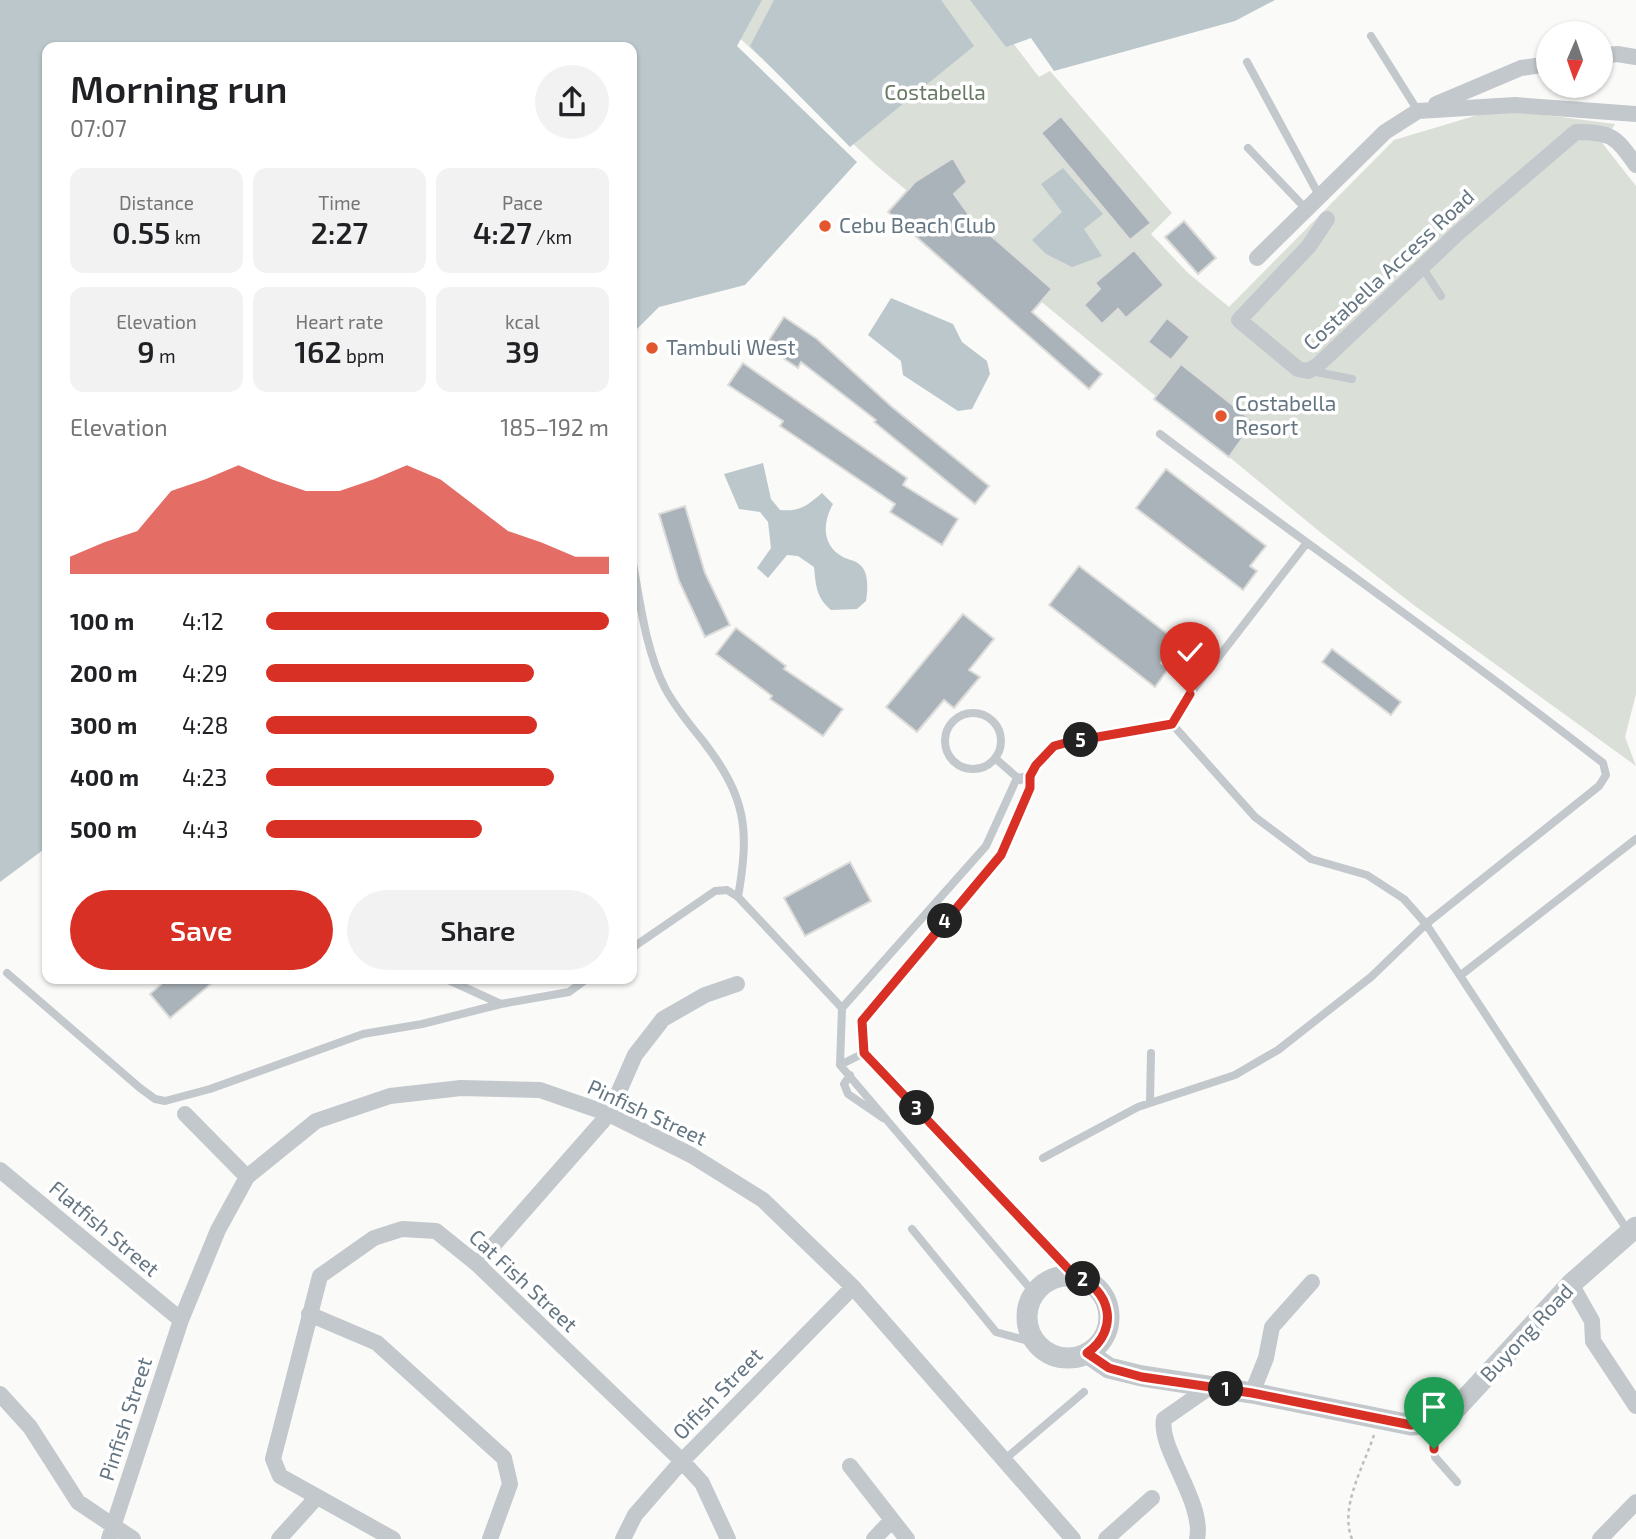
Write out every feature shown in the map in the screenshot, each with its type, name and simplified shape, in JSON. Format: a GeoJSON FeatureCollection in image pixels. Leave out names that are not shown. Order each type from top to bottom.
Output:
{"type":"FeatureCollection","features":[{"type":"Feature","properties":{"kind":"street"},"geometry":{"type":"LineString","coordinates":[[1614,54],[1636,57]]}},
{"type":"Feature","properties":{"kind":"street"},"geometry":{"type":"LineString","coordinates":[[1257,258],[1385,132],[1418,111],[1521,68],[1536,66]]}},
{"type":"Feature","properties":{"kind":"street"},"geometry":{"type":"LineString","coordinates":[[1418,111],[1515,104],[1636,114]]}},
{"type":"Feature","properties":{"kind":"street","name":"Costabella Access Road"},"geometry":{"type":"LineString","coordinates":[[1327,219],[1309,246],[1240,320],[1298,369],[1308,370],[1317,366],[1422,267],[1576,132],[1604,132],[1622,145],[1636,165]]}},
{"type":"Feature","properties":{"kind":"street"},"geometry":{"type":"LineString","coordinates":[[477,1264],[609,1114],[635,1055],[663,1019],[705,995],[737,984]]}},
{"type":"Feature","properties":{"kind":"street","name":"Pinfish Street"},"geometry":{"type":"LineString","coordinates":[[111,1533],[181,1320],[218,1230],[247,1177],[316,1121],[390,1096],[461,1088],[540,1090],[609,1114],[691,1155],[762,1200],[853,1287],[1073,1539]]}},
{"type":"Feature","properties":{"kind":"street"},"geometry":{"type":"LineString","coordinates":[[185,1115],[247,1177]]}},
{"type":"Feature","properties":{"kind":"street","name":"Flatfish Street"},"geometry":{"type":"LineString","coordinates":[[0,1170],[181,1320]]}},
{"type":"Feature","properties":{"kind":"street","name":"Cat Fish Street"},"geometry":{"type":"LineString","coordinates":[[317,1497],[280,1476],[273,1459],[320,1276],[374,1238],[402,1229],[436,1231],[477,1264],[682,1461],[702,1483],[728,1539]]}},
{"type":"Feature","properties":{"kind":"street","name":"Buyong Road"},"geometry":{"type":"LineString","coordinates":[[1434,1423],[1454,1411],[1571,1284],[1632,1229]]}},
{"type":"Feature","properties":{"kind":"street"},"geometry":{"type":"LineString","coordinates":[[1075,1276],[1093,1284],[1101,1292],[1108,1310],[1102,1338],[1087,1353],[1073,1357],[1055,1356],[1036,1343],[1027,1313],[1034,1293],[1052,1279],[1075,1276]]}},
{"type":"Feature","properties":{"kind":"street"},"geometry":{"type":"LineString","coordinates":[[1252,1393],[1266,1358],[1272,1327],[1312,1282]]}},
{"type":"Feature","properties":{"kind":"street"},"geometry":{"type":"LineString","coordinates":[[1571,1284],[1591,1321],[1593,1341],[1636,1406]]}},
{"type":"Feature","properties":{"kind":"street","name":"Oifish Street"},"geometry":{"type":"LineString","coordinates":[[622,1539],[635,1515],[682,1461],[853,1287]]}},
{"type":"Feature","properties":{"kind":"street"},"geometry":{"type":"LineString","coordinates":[[309,1314],[377,1343],[504,1458],[510,1484],[490,1539]]}},
{"type":"Feature","properties":{"kind":"street"},"geometry":{"type":"LineString","coordinates":[[1087,1353],[1109,1368],[1169,1382],[1252,1393],[1411,1425],[1434,1423]]}},
{"type":"Feature","properties":{"kind":"street"},"geometry":{"type":"LineString","coordinates":[[1197,1539],[1199,1529],[1182,1475],[1163,1428],[1164,1419],[1210,1387]]}},
{"type":"Feature","properties":{"kind":"street"},"geometry":{"type":"LineString","coordinates":[[0,1394],[30,1427],[70,1494],[111,1533],[133,1539]]}},
{"type":"Feature","properties":{"kind":"street"},"geometry":{"type":"LineString","coordinates":[[850,1466],[907,1539]]}},
{"type":"Feature","properties":{"kind":"street"},"geometry":{"type":"LineString","coordinates":[[279,1539],[317,1497],[393,1539]]}},
{"type":"Feature","properties":{"kind":"street"},"geometry":{"type":"LineString","coordinates":[[1106,1539],[1153,1498]]}},
{"type":"Feature","properties":{"kind":"street"},"geometry":{"type":"LineString","coordinates":[[1600,1539],[1636,1502]]}},
{"type":"Feature","properties":{"kind":"street"},"geometry":{"type":"LineString","coordinates":[[874,1539],[891,1521]]}},
{"type":"Feature","properties":{"kind":"lane"},"geometry":{"type":"LineString","coordinates":[[1371,36],[1418,111]]}},
{"type":"Feature","properties":{"kind":"lane"},"geometry":{"type":"LineString","coordinates":[[1247,62],[1320,197]]}},
{"type":"Feature","properties":{"kind":"lane"},"geometry":{"type":"LineString","coordinates":[[1248,148],[1307,210]]}},
{"type":"Feature","properties":{"kind":"lane"},"geometry":{"type":"LineString","coordinates":[[1422,267],[1441,296]]}},
{"type":"Feature","properties":{"kind":"lane"},"geometry":{"type":"LineString","coordinates":[[1308,370],[1352,379]]}},
{"type":"Feature","properties":{"kind":"lane"},"geometry":{"type":"LineString","coordinates":[[1043,1158],[1150,1102],[1234,1075],[1278,1050],[1371,977],[1426,924],[1600,786],[1606,775],[1603,763],[1480,666],[1306,544],[1160,434]]}},
{"type":"Feature","properties":{"kind":"lane"},"geometry":{"type":"LineString","coordinates":[[1075,1276],[864,1053],[862,1021],[1001,855],[1030,788],[1030,776],[1043,755],[1054,746],[1172,724],[1190,694],[1306,544]]}},
{"type":"Feature","properties":{"kind":"lane"},"geometry":{"type":"LineString","coordinates":[[637,587],[642,616],[665,688],[724,769],[738,794],[745,850],[738,897]]}},
{"type":"Feature","properties":{"kind":"lane"},"geometry":{"type":"LineString","coordinates":[[976,711],[994,721],[1002,739],[996,759],[979,769],[959,766],[945,752],[944,732],[957,716],[976,711]]}},
{"type":"Feature","properties":{"kind":"lane"},"geometry":{"type":"LineString","coordinates":[[1172,724],[1255,817],[1311,859],[1367,875],[1404,899],[1426,924],[1632,1229]]}},
{"type":"Feature","properties":{"kind":"lane"},"geometry":{"type":"LineString","coordinates":[[996,759],[1030,788]]}},
{"type":"Feature","properties":{"kind":"lane"},"geometry":{"type":"LineString","coordinates":[[1017,778],[1030,776]]}},
{"type":"Feature","properties":{"kind":"lane"},"geometry":{"type":"LineString","coordinates":[[1017,778],[986,846],[842,1008],[840,1065],[895,1126],[1034,1293]]}},
{"type":"Feature","properties":{"kind":"lane"},"geometry":{"type":"LineString","coordinates":[[999,821],[1013,830]]}},
{"type":"Feature","properties":{"kind":"lane"},"geometry":{"type":"LineString","coordinates":[[1461,975],[1636,839]]}},
{"type":"Feature","properties":{"kind":"lane"},"geometry":{"type":"LineString","coordinates":[[986,846],[1001,855]]}},
{"type":"Feature","properties":{"kind":"lane"},"geometry":{"type":"LineString","coordinates":[[637,945],[715,891],[727,890],[738,897],[842,1008]]}},
{"type":"Feature","properties":{"kind":"lane"},"geometry":{"type":"LineString","coordinates":[[7,973],[140,1088],[155,1099],[165,1101],[210,1090],[363,1034],[569,992],[580,984]]}},
{"type":"Feature","properties":{"kind":"lane"},"geometry":{"type":"LineString","coordinates":[[457,984],[501,1004]]}},
{"type":"Feature","properties":{"kind":"lane"},"geometry":{"type":"LineString","coordinates":[[840,1065],[864,1053]]}},
{"type":"Feature","properties":{"kind":"lane"},"geometry":{"type":"LineString","coordinates":[[1150,1102],[1151,1053]]}},
{"type":"Feature","properties":{"kind":"lane"},"geometry":{"type":"LineString","coordinates":[[850,1075],[844,1084],[848,1094],[895,1126]]}},
{"type":"Feature","properties":{"kind":"lane"},"geometry":{"type":"LineString","coordinates":[[912,1229],[996,1332],[1036,1343]]}},
{"type":"Feature","properties":{"kind":"lane"},"geometry":{"type":"LineString","coordinates":[[1004,1460],[1084,1392]]}},
{"type":"Feature","properties":{"kind":"lane"},"geometry":{"type":"LineString","coordinates":[[1434,1423],[1435,1457],[1457,1482]]}},
{"type":"Feature","properties":{"kind":"path"},"geometry":{"type":"LineString","coordinates":[[1352,1539],[1348,1518],[1350,1506],[1380,1419]]}},
{"type":"Feature","properties":{"kind":"green space","name":"Costabella"},"geometry":{"type":"Polygon","coordinates":[[[711,0],[980,0],[1039,77],[1050,71],[1172,213],[1151,234],[1188,273],[1229,307],[1394,140],[1498,109],[1615,124],[1603,144],[1636,186],[1636,694],[1625,737],[1636,766],[1415,606],[1320,532],[877,166],[704,5],[711,0]]]}},
{"type":"Feature","properties":{"kind":"shaded area"},"geometry":{"type":"Polygon","coordinates":[[[0,0],[762,0],[737,46],[857,162],[745,285],[659,307],[637,329],[637,42],[42,42],[42,851],[0,882],[0,0]]]}},
{"type":"Feature","properties":{"kind":"shaded area"},"geometry":{"type":"Polygon","coordinates":[[[774,0],[941,0],[974,46],[850,147],[750,46],[774,0]]]}},
{"type":"Feature","properties":{"kind":"shaded area"},"geometry":{"type":"Polygon","coordinates":[[[970,0],[1275,0],[1235,21],[1054,71],[1031,38],[1006,47],[970,0]]]}},
{"type":"Feature","properties":{"kind":"shaded area"},"geometry":{"type":"Polygon","coordinates":[[[1063,168],[1103,214],[1084,229],[1102,256],[1072,267],[1046,254],[1032,240],[1062,212],[1041,184],[1063,168]]]}},
{"type":"Feature","properties":{"kind":"shaded area"},"geometry":{"type":"Polygon","coordinates":[[[891,298],[953,324],[962,342],[987,361],[990,374],[972,409],[958,411],[903,375],[901,361],[868,335],[891,298]]]}},
{"type":"Feature","properties":{"kind":"shaded area"},"geometry":{"type":"Polygon","coordinates":[[[763,463],[771,499],[780,510],[803,507],[822,493],[833,504],[826,526],[831,547],[845,558],[859,564],[866,576],[866,601],[857,609],[831,610],[816,586],[814,567],[798,556],[787,555],[768,578],[757,568],[771,548],[768,522],[760,512],[739,509],[724,474],[763,463]]]}},
{"type":"Feature","properties":{"kind":"building"},"geometry":{"type":"Polygon","coordinates":[[[1061,116],[1151,223],[1130,240],[1041,133],[1061,116]]]}},
{"type":"Feature","properties":{"kind":"building"},"geometry":{"type":"Polygon","coordinates":[[[953,158],[967,182],[954,194],[972,219],[1052,289],[1032,312],[1102,374],[1089,389],[888,212],[915,182],[953,158]]]}},
{"type":"Feature","properties":{"kind":"building"},"geometry":{"type":"Polygon","coordinates":[[[1184,221],[1216,258],[1198,274],[1165,237],[1184,221]]]}},
{"type":"Feature","properties":{"kind":"building"},"geometry":{"type":"Polygon","coordinates":[[[1134,250],[1164,285],[1126,318],[1118,309],[1102,324],[1084,305],[1100,289],[1095,283],[1134,250]]]}},
{"type":"Feature","properties":{"kind":"building"},"geometry":{"type":"Polygon","coordinates":[[[784,317],[817,339],[892,407],[989,486],[975,504],[874,422],[876,420],[801,362],[798,368],[765,346],[784,317]]]}},
{"type":"Feature","properties":{"kind":"building"},"geometry":{"type":"Polygon","coordinates":[[[1167,318],[1190,337],[1171,360],[1148,342],[1167,318]]]}},
{"type":"Feature","properties":{"kind":"building"},"geometry":{"type":"Polygon","coordinates":[[[743,363],[907,478],[903,485],[958,519],[942,545],[890,512],[895,504],[780,426],[783,421],[728,385],[743,363]]]}},
{"type":"Feature","properties":{"kind":"building"},"geometry":{"type":"Polygon","coordinates":[[[1181,364],[1254,422],[1229,457],[1154,399],[1181,364]]]}},
{"type":"Feature","properties":{"kind":"building"},"geometry":{"type":"Polygon","coordinates":[[[1166,469],[1266,546],[1250,566],[1257,571],[1243,590],[1136,508],[1166,469]]]}},
{"type":"Feature","properties":{"kind":"building"},"geometry":{"type":"Polygon","coordinates":[[[685,506],[705,573],[730,625],[705,637],[679,581],[659,514],[685,506]]]}},
{"type":"Feature","properties":{"kind":"building"},"geometry":{"type":"Polygon","coordinates":[[[1079,566],[1178,642],[1161,663],[1169,668],[1155,687],[1049,605],[1079,566]]]}},
{"type":"Feature","properties":{"kind":"building"},"geometry":{"type":"Polygon","coordinates":[[[963,614],[994,639],[969,670],[980,677],[954,708],[944,700],[917,732],[886,707],[963,614]]]}},
{"type":"Feature","properties":{"kind":"building"},"geometry":{"type":"Polygon","coordinates":[[[736,628],[786,666],[784,669],[843,709],[823,736],[770,699],[772,696],[716,654],[736,628]]]}},
{"type":"Feature","properties":{"kind":"building"},"geometry":{"type":"Polygon","coordinates":[[[1332,649],[1401,702],[1391,715],[1322,662],[1332,649]]]}},
{"type":"Feature","properties":{"kind":"building"},"geometry":{"type":"Polygon","coordinates":[[[850,862],[871,901],[805,936],[784,898],[850,862]]]}},
{"type":"Feature","properties":{"kind":"building"},"geometry":{"type":"Polygon","coordinates":[[[161,984],[211,984],[170,1018],[150,994],[161,984]]]}},
{"type":"Feature","properties":{"kind":"place","name":"Cebu Beach Club"},"geometry":{"type":"Point","coordinates":[825,226]}},
{"type":"Feature","properties":{"kind":"place","name":"Tambuli West"},"geometry":{"type":"Point","coordinates":[652,348]}},
{"type":"Feature","properties":{"kind":"place","name":"Costabella Resort"},"geometry":{"type":"Point","coordinates":[1221,416]}},
{"type":"Feature","properties":{"kind":"route"},"geometry":{"type":"LineString","coordinates":[[1190,694],[1172,724],[1069,742],[1054,746],[1043,755],[1030,776],[1030,788],[1001,855],[862,1021],[864,1053],[1075,1276],[1093,1284],[1101,1292],[1108,1310],[1108,1320],[1102,1338],[1087,1353],[1109,1368],[1169,1382],[1252,1393],[1411,1425],[1434,1423],[1434,1449]]}}]}
